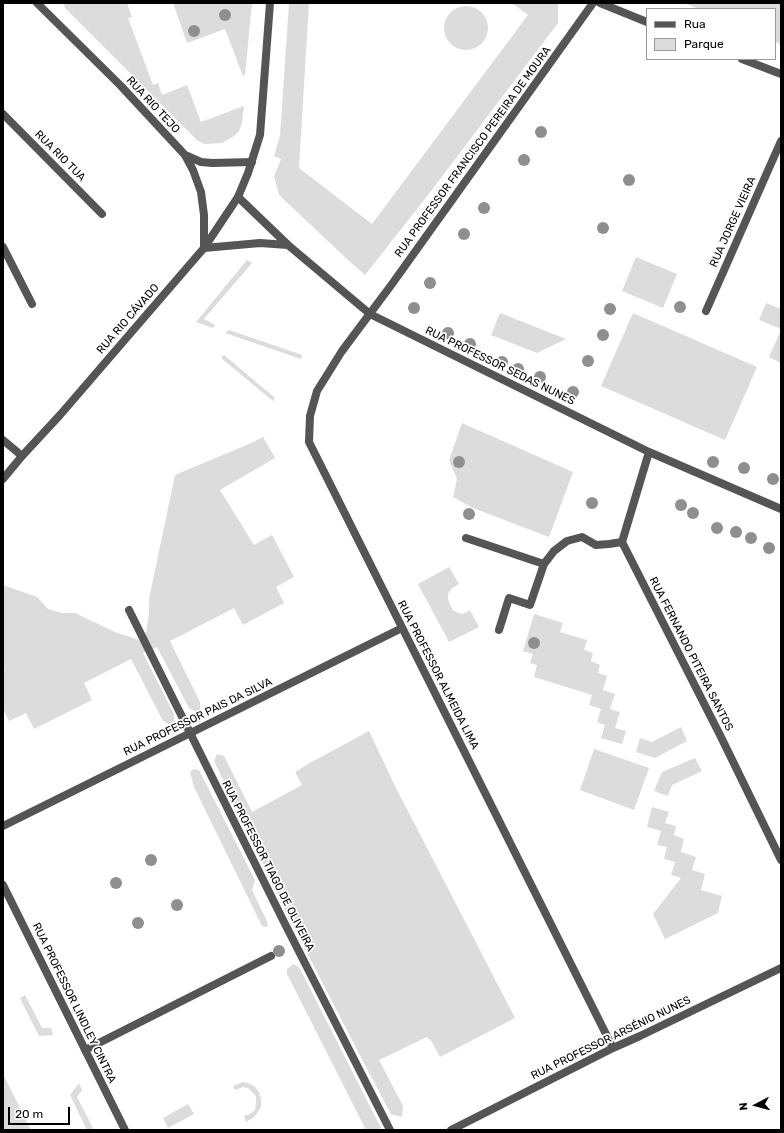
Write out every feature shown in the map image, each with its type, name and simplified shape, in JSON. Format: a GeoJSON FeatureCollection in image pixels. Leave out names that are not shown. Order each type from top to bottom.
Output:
{"type":"FeatureCollection","features":[{"type":"Feature","properties":{"kind":"street","name":"RUA RIO TEJO"},"geometry":{"type":"LineString","coordinates":[[37,3],[120,85],[185,155],[193,170],[201,192],[204,215],[204,248]]}},
{"type":"Feature","properties":{"kind":"street","name":"RUA RIO CÁVADO"},"geometry":{"type":"LineString","coordinates":[[3,479],[204,248],[238,197],[252,162],[260,135],[270,3]]}},
{"type":"Feature","properties":{"kind":"street","name":"RUA PROFESSOR FRANCISCO PEREIRA DE MOURA"},"geometry":{"type":"LineString","coordinates":[[370,314],[593,3]]}},
{"type":"Feature","properties":{"kind":"street"},"geometry":{"type":"LineString","coordinates":[[600,3],[646,22]]}},
{"type":"Feature","properties":{"kind":"street"},"geometry":{"type":"LineString","coordinates":[[745,60],[781,74]]}},
{"type":"Feature","properties":{"kind":"street","name":"RUA RIO TUA"},"geometry":{"type":"LineString","coordinates":[[3,114],[102,214]]}},
{"type":"Feature","properties":{"kind":"street","name":"RUA JORGE VIEIRA"},"geometry":{"type":"LineString","coordinates":[[706,311],[781,141]]}},
{"type":"Feature","properties":{"kind":"street"},"geometry":{"type":"LineString","coordinates":[[185,155],[201,162],[252,162]]}},
{"type":"Feature","properties":{"kind":"street","name":"RUA PROFESSOR SEDAS NUNES"},"geometry":{"type":"LineString","coordinates":[[238,197],[288,245],[370,314],[649,452],[781,509]]}},
{"type":"Feature","properties":{"kind":"street"},"geometry":{"type":"LineString","coordinates":[[204,248],[260,243],[288,245]]}},
{"type":"Feature","properties":{"kind":"street"},"geometry":{"type":"LineString","coordinates":[[3,247],[32,304]]}},
{"type":"Feature","properties":{"kind":"street","name":"RUA PROFESSOR ALMEIDA LIMA"},"geometry":{"type":"LineString","coordinates":[[370,314],[342,351],[317,391],[310,416],[309,442],[613,1048]]}},
{"type":"Feature","properties":{"kind":"street"},"geometry":{"type":"LineString","coordinates":[[3,440],[22,456]]}},
{"type":"Feature","properties":{"kind":"street"},"geometry":{"type":"LineString","coordinates":[[499,630],[510,598],[530,605],[544,564],[554,551],[567,541],[582,537],[596,545],[622,542],[649,452]]}},
{"type":"Feature","properties":{"kind":"street"},"geometry":{"type":"LineString","coordinates":[[466,538],[544,564]]}},
{"type":"Feature","properties":{"kind":"street","name":"RUA FERNANDO PITEIRA SANTOS"},"geometry":{"type":"LineString","coordinates":[[622,542],[720,735],[781,860]]}},
{"type":"Feature","properties":{"kind":"street","name":"RUA PROFESSOR TIAGO DE OLIVEIRA"},"geometry":{"type":"LineString","coordinates":[[129,610],[284,922],[390,1130]]}},
{"type":"Feature","properties":{"kind":"street","name":"RUA PROFESSOR PAIS DA SILVA"},"geometry":{"type":"LineString","coordinates":[[3,826],[402,628]]}},
{"type":"Feature","properties":{"kind":"street","name":"RUA PROFESSOR LINDLEY CINTRA"},"geometry":{"type":"LineString","coordinates":[[3,885],[125,1130]]}},
{"type":"Feature","properties":{"kind":"street"},"geometry":{"type":"LineString","coordinates":[[85,1050],[271,956]]}},
{"type":"Feature","properties":{"kind":"street","name":"RUA PROFESSOR ARSÉNIO NUNES"},"geometry":{"type":"LineString","coordinates":[[451,1130],[613,1048],[781,968]]}},
{"type":"Feature","properties":{"kind":"green space"},"geometry":{"type":"Polygon","coordinates":[[[63,3],[127,3],[132,17],[128,18],[153,85],[158,83],[162,95],[187,85],[201,122],[244,106],[242,123],[239,131],[234,136],[222,143],[205,144],[198,141],[65,8],[63,3]]]}},
{"type":"Feature","properties":{"kind":"green space"},"geometry":{"type":"Polygon","coordinates":[[[173,3],[252,3],[245,75],[243,76],[225,29],[187,43],[173,3]]]}},
{"type":"Feature","properties":{"kind":"green space"},"geometry":{"type":"Polygon","coordinates":[[[289,3],[309,3],[299,168],[372,224],[528,15],[512,3],[558,3],[558,23],[428,195],[365,275],[279,195],[274,176],[281,159],[274,156],[280,136],[289,3]]]}},
{"type":"Feature","properties":{"kind":"green space"},"geometry":{"type":"Polygon","coordinates":[[[684,3],[781,3],[781,44],[776,42],[776,8],[696,8],[684,3]]]}},
{"type":"Feature","properties":{"kind":"green space"},"geometry":{"type":"Polygon","coordinates":[[[462,6],[470,6],[475,7],[482,12],[487,19],[487,37],[482,44],[475,49],[462,50],[454,47],[447,40],[444,32],[444,24],[447,16],[454,9],[462,6]]]}},
{"type":"Feature","properties":{"kind":"green space"},"geometry":{"type":"Polygon","coordinates":[[[636,257],[677,274],[663,308],[622,291],[636,257]]]}},
{"type":"Feature","properties":{"kind":"green space"},"geometry":{"type":"Polygon","coordinates":[[[247,260],[252,263],[204,319],[215,325],[213,328],[196,322],[247,260]]]}},
{"type":"Feature","properties":{"kind":"green space"},"geometry":{"type":"Polygon","coordinates":[[[766,303],[781,309],[781,329],[759,320],[766,303]]]}},
{"type":"Feature","properties":{"kind":"green space"},"geometry":{"type":"Polygon","coordinates":[[[500,313],[566,339],[537,353],[491,335],[500,313]]]}},
{"type":"Feature","properties":{"kind":"green space"},"geometry":{"type":"Polygon","coordinates":[[[633,313],[757,367],[725,440],[601,386],[633,313]]]}},
{"type":"Feature","properties":{"kind":"green space"},"geometry":{"type":"Polygon","coordinates":[[[229,330],[302,355],[301,359],[225,333],[229,330]]]}},
{"type":"Feature","properties":{"kind":"green space"},"geometry":{"type":"Polygon","coordinates":[[[781,330],[781,363],[769,357],[781,330]]]}},
{"type":"Feature","properties":{"kind":"green space"},"geometry":{"type":"Polygon","coordinates":[[[224,355],[275,398],[273,401],[221,358],[224,355]]]}},
{"type":"Feature","properties":{"kind":"green space"},"geometry":{"type":"Polygon","coordinates":[[[462,423],[573,472],[549,537],[473,508],[453,497],[457,479],[449,460],[462,423]]]}},
{"type":"Feature","properties":{"kind":"green space"},"geometry":{"type":"Polygon","coordinates":[[[263,437],[275,458],[220,490],[254,545],[272,535],[294,577],[276,587],[284,603],[243,625],[234,608],[170,641],[200,702],[200,710],[196,712],[189,708],[157,647],[143,653],[174,714],[174,722],[170,725],[163,721],[131,659],[84,683],[92,700],[34,729],[26,713],[9,721],[3,709],[3,672],[5,671],[3,665],[3,585],[37,597],[48,609],[62,613],[75,613],[115,632],[145,642],[149,612],[149,599],[175,475],[263,437]]]}},
{"type":"Feature","properties":{"kind":"green space"},"geometry":{"type":"Polygon","coordinates":[[[449,567],[459,584],[452,588],[448,594],[450,605],[453,610],[458,613],[463,614],[470,610],[479,627],[449,642],[418,584],[449,567]]]}},
{"type":"Feature","properties":{"kind":"green space"},"geometry":{"type":"Polygon","coordinates":[[[534,614],[563,623],[560,632],[587,640],[584,650],[593,653],[591,661],[600,665],[598,673],[607,676],[603,690],[615,694],[610,709],[620,712],[615,728],[626,731],[622,744],[601,738],[605,725],[597,722],[601,709],[589,705],[592,695],[534,677],[537,665],[530,663],[533,654],[523,651],[534,614]]]}},
{"type":"Feature","properties":{"kind":"green space"},"geometry":{"type":"Polygon","coordinates":[[[681,727],[687,741],[655,758],[636,752],[640,738],[652,742],[681,727]]]}},
{"type":"Feature","properties":{"kind":"green space"},"geometry":{"type":"Polygon","coordinates":[[[369,731],[396,788],[515,1018],[440,1057],[432,1042],[427,1037],[379,1060],[403,1106],[402,1117],[391,1114],[366,1067],[291,922],[214,761],[217,754],[224,756],[252,812],[302,785],[295,772],[369,731]]]}},
{"type":"Feature","properties":{"kind":"green space"},"geometry":{"type":"Polygon","coordinates":[[[594,749],[649,768],[634,810],[580,790],[594,749]]]}},
{"type":"Feature","properties":{"kind":"green space"},"geometry":{"type":"Polygon","coordinates":[[[695,758],[702,771],[672,785],[668,796],[654,791],[662,772],[695,758]]]}},
{"type":"Feature","properties":{"kind":"green space"},"geometry":{"type":"Polygon","coordinates":[[[194,769],[199,770],[255,880],[252,890],[267,921],[268,927],[262,926],[194,787],[190,772],[194,769]]]}},
{"type":"Feature","properties":{"kind":"green space"},"geometry":{"type":"Polygon","coordinates":[[[652,807],[669,812],[665,823],[676,826],[674,835],[684,839],[681,852],[696,857],[692,870],[705,874],[701,890],[722,896],[718,913],[665,939],[653,914],[681,878],[671,875],[675,862],[664,859],[667,847],[657,845],[661,831],[647,827],[652,807]]]}},
{"type":"Feature","properties":{"kind":"green space"},"geometry":{"type":"Polygon","coordinates":[[[293,964],[299,967],[382,1130],[366,1130],[287,974],[287,969],[293,964]]]}},
{"type":"Feature","properties":{"kind":"green space"},"geometry":{"type":"Polygon","coordinates":[[[25,995],[42,1028],[51,1028],[53,1035],[39,1036],[20,998],[25,995]]]}},
{"type":"Feature","properties":{"kind":"green space"},"geometry":{"type":"Polygon","coordinates":[[[3,1074],[31,1130],[3,1130],[3,1074]]]}},
{"type":"Feature","properties":{"kind":"green space"},"geometry":{"type":"Polygon","coordinates":[[[243,1082],[254,1086],[259,1092],[261,1099],[261,1107],[258,1112],[254,1117],[246,1122],[244,1116],[255,1110],[256,1096],[248,1088],[243,1087],[235,1090],[233,1086],[243,1082]]]}},
{"type":"Feature","properties":{"kind":"green space"},"geometry":{"type":"Polygon","coordinates":[[[79,1083],[82,1090],[77,1097],[94,1130],[87,1130],[70,1095],[79,1083]]]}},
{"type":"Feature","properties":{"kind":"green space"},"geometry":{"type":"Polygon","coordinates":[[[188,1104],[194,1114],[168,1128],[163,1118],[188,1104]]]}}]}
